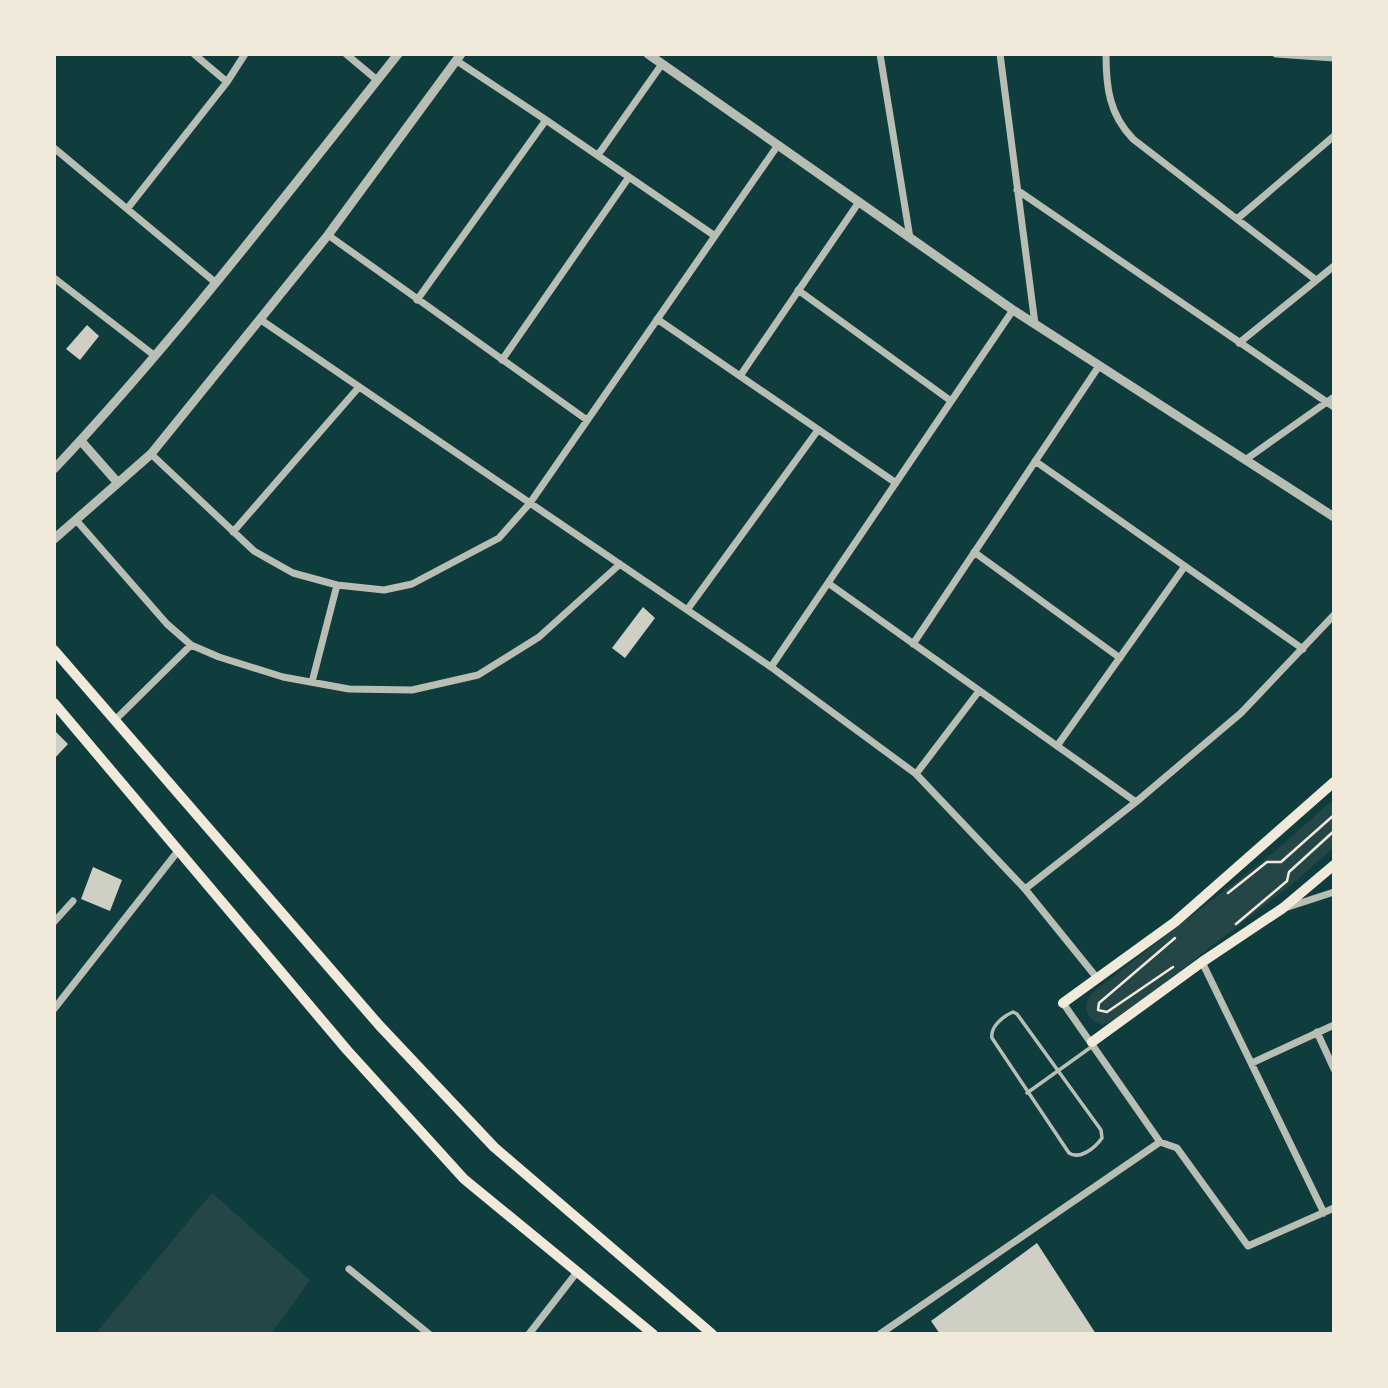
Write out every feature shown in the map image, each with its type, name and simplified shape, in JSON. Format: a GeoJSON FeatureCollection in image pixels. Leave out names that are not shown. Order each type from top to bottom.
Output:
{"type":"FeatureCollection","features":[{"type":"Feature","properties":{"kind":"main road"},"geometry":{"type":"LineString","coordinates":[[54,650],[379,1025],[494,1147],[712,1334]]}},
{"type":"Feature","properties":{"kind":"main road"},"geometry":{"type":"LineString","coordinates":[[54,703],[347,1050],[464,1179],[653,1334]]}},
{"type":"Feature","properties":{"kind":"main road"},"geometry":{"type":"LineString","coordinates":[[1063,1003],[1175,922],[1334,782]]}},
{"type":"Feature","properties":{"kind":"main road"},"geometry":{"type":"LineString","coordinates":[[1093,1043],[1202,962],[1283,908],[1334,865]]}},
{"type":"Feature","properties":{"kind":"street"},"geometry":{"type":"LineString","coordinates":[[194,54],[227,82]]}},
{"type":"Feature","properties":{"kind":"street"},"geometry":{"type":"LineString","coordinates":[[127,209],[227,82],[245,54]]}},
{"type":"Feature","properties":{"kind":"street"},"geometry":{"type":"LineString","coordinates":[[54,469],[216,283],[398,54]]}},
{"type":"Feature","properties":{"kind":"street"},"geometry":{"type":"LineString","coordinates":[[880,54],[910,238]]}},
{"type":"Feature","properties":{"kind":"street"},"geometry":{"type":"LineString","coordinates":[[1000,54],[1035,324]]}},
{"type":"Feature","properties":{"kind":"street"},"geometry":{"type":"LineString","coordinates":[[1106,54],[1106,84],[1113,113],[1122,128],[1316,281]]}},
{"type":"Feature","properties":{"kind":"street"},"geometry":{"type":"LineString","coordinates":[[1276,54],[1334,58]]}},
{"type":"Feature","properties":{"kind":"street"},"geometry":{"type":"LineString","coordinates":[[347,55],[377,80]]}},
{"type":"Feature","properties":{"kind":"street"},"geometry":{"type":"LineString","coordinates":[[56,540],[151,454],[328,235],[459,58],[715,236]]}},
{"type":"Feature","properties":{"kind":"street"},"geometry":{"type":"LineString","coordinates":[[598,155],[656,58],[1013,310],[1334,517]]}},
{"type":"Feature","properties":{"kind":"street"},"geometry":{"type":"LineString","coordinates":[[417,300],[546,120]]}},
{"type":"Feature","properties":{"kind":"street"},"geometry":{"type":"LineString","coordinates":[[1237,219],[1334,136]]}},
{"type":"Feature","properties":{"kind":"street"},"geometry":{"type":"LineString","coordinates":[[151,454],[254,551],[285,568],[337,585],[384,590],[412,584],[499,538],[530,503],[778,145]]}},
{"type":"Feature","properties":{"kind":"street"},"geometry":{"type":"LineString","coordinates":[[54,148],[216,283]]}},
{"type":"Feature","properties":{"kind":"street"},"geometry":{"type":"LineString","coordinates":[[502,360],[629,177]]}},
{"type":"Feature","properties":{"kind":"street"},"geometry":{"type":"LineString","coordinates":[[1017,190],[1334,407]]}},
{"type":"Feature","properties":{"kind":"street"},"geometry":{"type":"LineString","coordinates":[[740,376],[859,202]]}},
{"type":"Feature","properties":{"kind":"street"},"geometry":{"type":"LineString","coordinates":[[328,235],[587,420]]}},
{"type":"Feature","properties":{"kind":"street"},"geometry":{"type":"LineString","coordinates":[[1239,343],[1334,266]]}},
{"type":"Feature","properties":{"kind":"street"},"geometry":{"type":"LineString","coordinates":[[54,278],[155,356]]}},
{"type":"Feature","properties":{"kind":"street"},"geometry":{"type":"LineString","coordinates":[[798,290],[951,401]]}},
{"type":"Feature","properties":{"kind":"street"},"geometry":{"type":"LineString","coordinates":[[771,667],[1013,310]]}},
{"type":"Feature","properties":{"kind":"street"},"geometry":{"type":"LineString","coordinates":[[657,319],[896,483]]}},
{"type":"Feature","properties":{"kind":"street"},"geometry":{"type":"LineString","coordinates":[[261,320],[771,667],[916,774],[1025,888],[1097,978]]}},
{"type":"Feature","properties":{"kind":"street"},"geometry":{"type":"LineString","coordinates":[[913,643],[1099,366]]}},
{"type":"Feature","properties":{"kind":"street"},"geometry":{"type":"LineString","coordinates":[[233,531],[359,387]]}},
{"type":"Feature","properties":{"kind":"street"},"geometry":{"type":"LineString","coordinates":[[1245,460],[1334,397]]}},
{"type":"Feature","properties":{"kind":"street"},"geometry":{"type":"LineString","coordinates":[[687,610],[818,430]]}},
{"type":"Feature","properties":{"kind":"street"},"geometry":{"type":"LineString","coordinates":[[81,441],[118,483]]}},
{"type":"Feature","properties":{"kind":"street"},"geometry":{"type":"LineString","coordinates":[[1035,461],[1303,649]]}},
{"type":"Feature","properties":{"kind":"street"},"geometry":{"type":"LineString","coordinates":[[76,520],[167,624],[191,645],[219,657],[283,677],[349,689],[412,690],[478,675],[539,637],[620,564]]}},
{"type":"Feature","properties":{"kind":"street"},"geometry":{"type":"LineString","coordinates":[[974,552],[1120,658]]}},
{"type":"Feature","properties":{"kind":"street"},"geometry":{"type":"LineString","coordinates":[[1057,746],[1185,566]]}},
{"type":"Feature","properties":{"kind":"street"},"geometry":{"type":"LineString","coordinates":[[828,583],[1136,802]]}},
{"type":"Feature","properties":{"kind":"street"},"geometry":{"type":"LineString","coordinates":[[312,682],[337,585]]}},
{"type":"Feature","properties":{"kind":"street"},"geometry":{"type":"LineString","coordinates":[[1025,888],[1136,802],[1241,713],[1334,615]]}},
{"type":"Feature","properties":{"kind":"street"},"geometry":{"type":"LineString","coordinates":[[114,721],[191,645]]}},
{"type":"Feature","properties":{"kind":"street"},"geometry":{"type":"LineString","coordinates":[[916,774],[979,691]]}},
{"type":"Feature","properties":{"kind":"street"},"geometry":{"type":"LineString","coordinates":[[54,1009],[178,851]]}},
{"type":"Feature","properties":{"kind":"street"},"geometry":{"type":"LineString","coordinates":[[1283,908],[1334,892]]}},
{"type":"Feature","properties":{"kind":"street"},"geometry":{"type":"LineString","coordinates":[[54,922],[73,901]]}},
{"type":"Feature","properties":{"kind":"street"},"geometry":{"type":"LineString","coordinates":[[1202,962],[1324,1213]]}},
{"type":"Feature","properties":{"kind":"street"},"geometry":{"type":"LineString","coordinates":[[1063,1003],[1160,1142],[1177,1148],[1248,1246],[1334,1208]]}},
{"type":"Feature","properties":{"kind":"street"},"geometry":{"type":"LineString","coordinates":[[1252,1063],[1334,1024]]}},
{"type":"Feature","properties":{"kind":"street"},"geometry":{"type":"LineString","coordinates":[[1317,1032],[1334,1069]]}},
{"type":"Feature","properties":{"kind":"street"},"geometry":{"type":"LineString","coordinates":[[880,1334],[1160,1142]]}},
{"type":"Feature","properties":{"kind":"street"},"geometry":{"type":"LineString","coordinates":[[349,1269],[429,1334]]}},
{"type":"Feature","properties":{"kind":"street"},"geometry":{"type":"LineString","coordinates":[[529,1334],[577,1272]]}},
{"type":"Feature","properties":{"kind":"lane"},"geometry":{"type":"LineString","coordinates":[[1009,1013],[1017,1014],[1059,1070],[1101,1130],[1102,1138],[1098,1144],[1079,1156],[1072,1156],[1027,1093],[992,1038],[991,1033],[995,1026],[1009,1013]]}},
{"type":"Feature","properties":{"kind":"lane"},"geometry":{"type":"LineString","coordinates":[[1027,1093],[1093,1043]]}},
{"type":"Feature","properties":{"kind":"path"},"geometry":{"type":"LineString","coordinates":[[1226,895],[1268,862],[1280,862],[1334,815]]}},
{"type":"Feature","properties":{"kind":"path"},"geometry":{"type":"LineString","coordinates":[[1234,925],[1287,881],[1289,872],[1334,831]]}},
{"type":"Feature","properties":{"kind":"path"},"geometry":{"type":"LineString","coordinates":[[1177,964],[1107,1012],[1098,1010],[1099,1003],[1184,930]]}},
{"type":"Feature","properties":{"kind":"shaded area"},"geometry":{"type":"Polygon","coordinates":[[[1334,799],[1334,847],[1296,881],[1115,1021],[1103,1025],[1089,1016],[1086,1007],[1093,992],[1273,853],[1334,799]]]}},
{"type":"Feature","properties":{"kind":"shaded area"},"geometry":{"type":"Polygon","coordinates":[[[212,1193],[310,1280],[271,1334],[95,1334],[212,1193]]]}},
{"type":"Feature","properties":{"kind":"building"},"geometry":{"type":"Polygon","coordinates":[[[87,325],[99,336],[80,360],[66,349],[87,325]]]}},
{"type":"Feature","properties":{"kind":"building"},"geometry":{"type":"Polygon","coordinates":[[[643,607],[655,618],[625,658],[612,648],[643,607]]]}},
{"type":"Feature","properties":{"kind":"building"},"geometry":{"type":"Polygon","coordinates":[[[54,730],[68,744],[54,759],[54,730]]]}},
{"type":"Feature","properties":{"kind":"building"},"geometry":{"type":"Polygon","coordinates":[[[93,867],[122,880],[110,911],[81,899],[93,867]]]}},
{"type":"Feature","properties":{"kind":"building"},"geometry":{"type":"Polygon","coordinates":[[[1037,1243],[1096,1334],[940,1334],[931,1321],[1037,1243]]]}}]}
